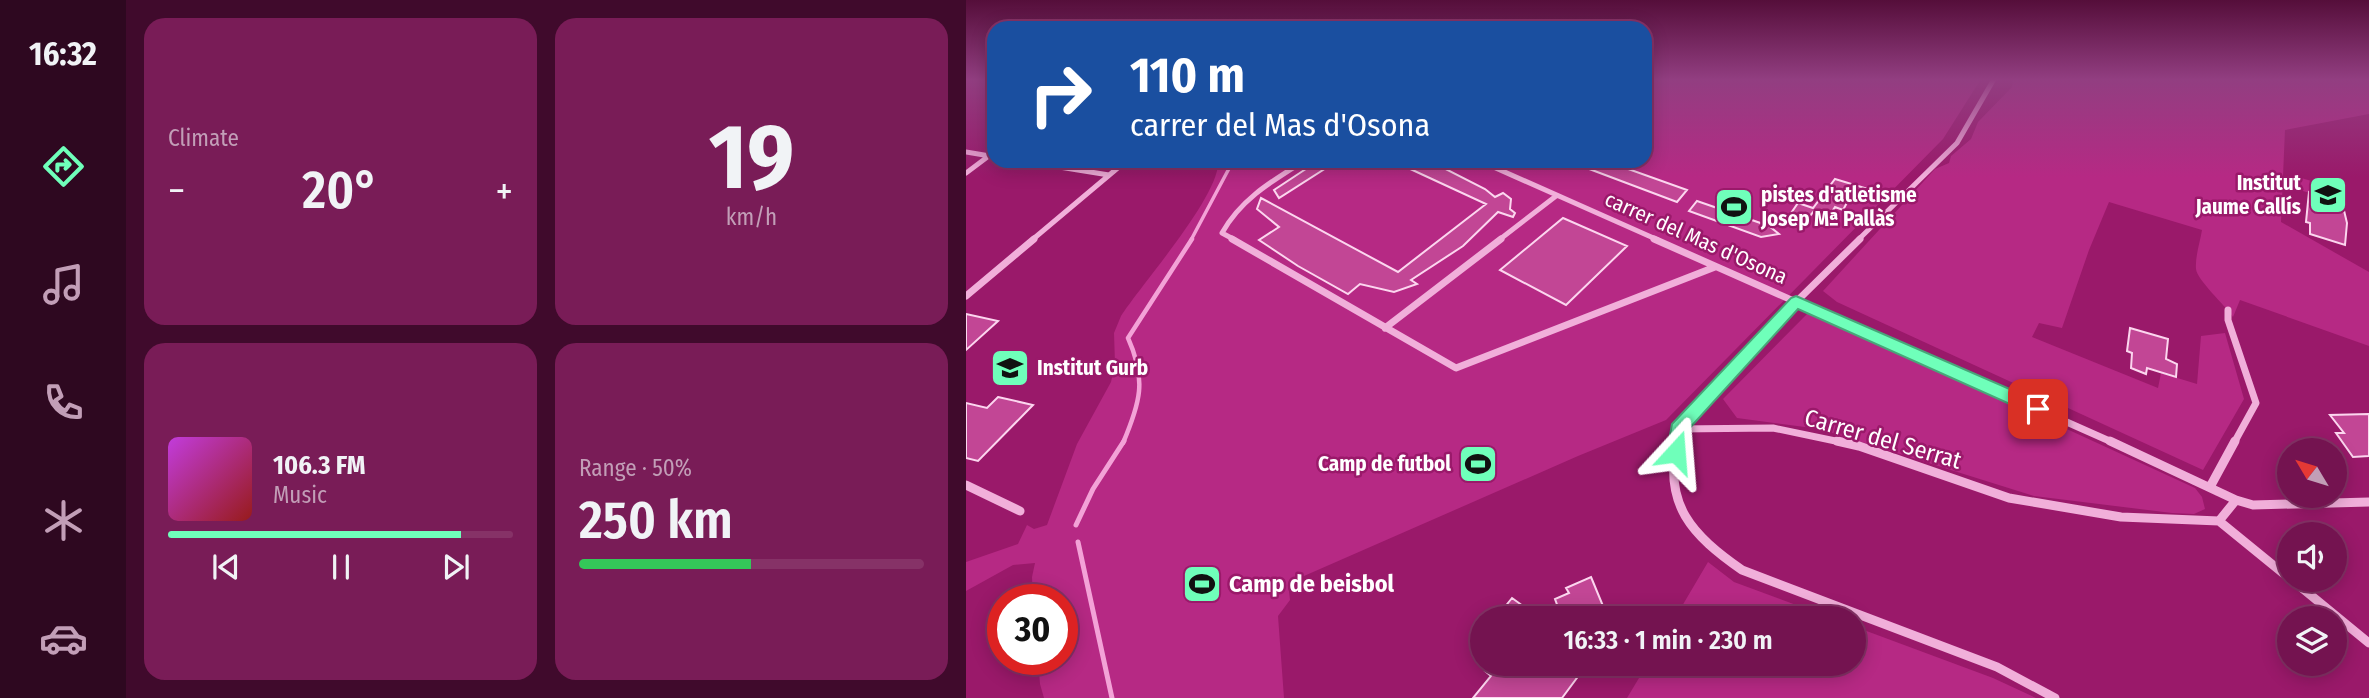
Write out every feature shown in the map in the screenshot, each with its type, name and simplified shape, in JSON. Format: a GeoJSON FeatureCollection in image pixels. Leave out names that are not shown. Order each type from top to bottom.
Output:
{"type":"FeatureCollection","features":[{"type":"Feature","properties":{"kind":"street"},"geometry":{"type":"LineString","coordinates":[[1975,112],[1957,143],[1796,302],[1679,429],[1671,481],[1687,521],[1721,556],[1742,570],[1997,667],[2055,698]]}},
{"type":"Feature","properties":{"kind":"street"},"geometry":{"type":"LineString","coordinates":[[966,152],[987,154]]}},
{"type":"Feature","properties":{"kind":"street"},"geometry":{"type":"LineString","coordinates":[[966,173],[987,158]]}},
{"type":"Feature","properties":{"kind":"street"},"geometry":{"type":"LineString","coordinates":[[1066,168],[1110,175]]}},
{"type":"Feature","properties":{"kind":"street"},"geometry":{"type":"LineString","coordinates":[[966,296],[1118,168]]}},
{"type":"Feature","properties":{"kind":"street"},"geometry":{"type":"LineString","coordinates":[[1292,168],[1260,187],[1231,214],[1222,233],[1455,368],[1716,266]]}},
{"type":"Feature","properties":{"kind":"street","name":"carrer del Mas d'Osona"},"geometry":{"type":"LineString","coordinates":[[1496,168],[2210,486],[2236,500],[2253,505],[2369,502]]}},
{"type":"Feature","properties":{"kind":"street"},"geometry":{"type":"LineString","coordinates":[[1385,328],[1556,195]]}},
{"type":"Feature","properties":{"kind":"street"},"geometry":{"type":"LineString","coordinates":[[2210,486],[2256,403],[2228,320],[2228,310]]}},
{"type":"Feature","properties":{"kind":"street","name":"Carrer del Serrat"},"geometry":{"type":"LineString","coordinates":[[1679,429],[1773,428],[1858,446],[2009,498],[2121,517],[2219,521]]}},
{"type":"Feature","properties":{"kind":"street"},"geometry":{"type":"LineString","coordinates":[[966,485],[1020,511]]}},
{"type":"Feature","properties":{"kind":"street"},"geometry":{"type":"LineString","coordinates":[[2236,500],[2219,521],[2277,568]]}},
{"type":"Feature","properties":{"kind":"street"},"geometry":{"type":"LineString","coordinates":[[2306,592],[2369,643]]}},
{"type":"Feature","properties":{"kind":"shaded area"},"geometry":{"type":"Polygon","coordinates":[[[1652,112],[1960,112],[1943,139],[1666,420],[1288,583],[1290,600],[1278,616],[1284,698],[1044,698],[1039,675],[1078,675],[1078,584],[1032,584],[1035,563],[1013,565],[966,591],[966,562],[1018,544],[1027,525],[1034,529],[1047,525],[1077,444],[1111,382],[1115,364],[1114,333],[1121,316],[1207,195],[1217,168],[1652,168],[1652,112]]]}},
{"type":"Feature","properties":{"kind":"shaded area"},"geometry":{"type":"Polygon","coordinates":[[[1988,112],[2369,112],[2369,114],[2285,130],[2281,222],[2369,272],[2369,346],[2240,300],[2233,317],[2206,286],[2196,269],[2202,230],[2109,202],[2062,328],[2039,323],[2032,337],[2158,388],[2161,373],[2197,384],[2201,336],[2225,333],[2244,399],[2203,470],[1837,302],[1823,291],[1935,169],[1949,163],[1951,156],[1971,139],[1978,122],[1988,112]]]}},
{"type":"Feature","properties":{"kind":"shaded area"},"geometry":{"type":"Polygon","coordinates":[[[2298,177],[2345,191],[2344,203],[2296,189],[2298,177]]]}},
{"type":"Feature","properties":{"kind":"shaded area"},"geometry":{"type":"Polygon","coordinates":[[[1810,311],[2195,488],[2202,497],[2205,509],[2194,514],[2172,513],[2034,496],[1820,429],[1737,418],[1723,399],[1810,311]]]}},
{"type":"Feature","properties":{"kind":"shaded area"},"geometry":{"type":"Polygon","coordinates":[[[1708,562],[1734,582],[1799,606],[1682,606],[1708,562]]]}},
{"type":"Feature","properties":{"kind":"shaded area"},"geometry":{"type":"Polygon","coordinates":[[[1866,631],[1993,678],[2036,698],[1627,698],[1640,676],[1866,676],[1866,631]]]}},
{"type":"Feature","properties":{"kind":"building"},"geometry":{"type":"Polygon","coordinates":[[[1307,168],[1326,168],[1279,198],[1274,190],[1307,168]]]}},
{"type":"Feature","properties":{"kind":"building"},"geometry":{"type":"Polygon","coordinates":[[[1408,168],[1444,168],[1495,197],[1503,193],[1511,199],[1510,209],[1515,213],[1513,217],[1498,212],[1463,246],[1411,280],[1417,284],[1394,292],[1360,284],[1348,294],[1259,240],[1279,227],[1257,209],[1261,198],[1398,272],[1486,204],[1408,168]]]}},
{"type":"Feature","properties":{"kind":"building"},"geometry":{"type":"Polygon","coordinates":[[[1587,168],[1626,168],[1687,190],[1677,202],[1587,168]]]}},
{"type":"Feature","properties":{"kind":"building"},"geometry":{"type":"Polygon","coordinates":[[[1835,179],[1865,188],[1857,201],[1849,199],[1843,210],[1835,207],[1830,215],[1815,210],[1803,224],[1794,224],[1787,219],[1798,203],[1813,208],[1835,179]]]}},
{"type":"Feature","properties":{"kind":"building"},"geometry":{"type":"Polygon","coordinates":[[[2309,192],[2342,202],[2347,223],[2345,245],[2310,234],[2310,223],[2306,222],[2309,192]]]}},
{"type":"Feature","properties":{"kind":"building"},"geometry":{"type":"Polygon","coordinates":[[[1697,201],[1769,226],[1779,234],[1761,237],[1689,211],[1697,201]]]}},
{"type":"Feature","properties":{"kind":"building"},"geometry":{"type":"Polygon","coordinates":[[[1563,218],[1627,246],[1566,305],[1500,270],[1563,218]]]}},
{"type":"Feature","properties":{"kind":"building"},"geometry":{"type":"Polygon","coordinates":[[[966,314],[998,321],[966,350],[966,314]]]}},
{"type":"Feature","properties":{"kind":"building"},"geometry":{"type":"Polygon","coordinates":[[[2130,328],[2168,339],[2166,359],[2177,364],[2176,377],[2147,368],[2146,374],[2131,368],[2132,353],[2127,351],[2130,328]]]}},
{"type":"Feature","properties":{"kind":"building"},"geometry":{"type":"Polygon","coordinates":[[[998,397],[1033,405],[978,461],[966,458],[966,403],[987,408],[998,397]]]}},
{"type":"Feature","properties":{"kind":"building"},"geometry":{"type":"Polygon","coordinates":[[[2369,414],[2369,456],[2353,457],[2347,449],[2347,438],[2340,438],[2336,433],[2344,433],[2330,415],[2369,414]]]}},
{"type":"Feature","properties":{"kind":"building"},"geometry":{"type":"Polygon","coordinates":[[[1591,577],[1603,606],[1558,606],[1555,599],[1569,593],[1566,588],[1591,577]]]}},
{"type":"Feature","properties":{"kind":"building"},"geometry":{"type":"Polygon","coordinates":[[[1512,598],[1523,606],[1506,606],[1512,598]]]}},
{"type":"Feature","properties":{"kind":"building"},"geometry":{"type":"Polygon","coordinates":[[[1491,676],[1578,676],[1562,698],[1473,698],[1491,676]]]}},
{"type":"Feature","properties":{"kind":"waterway"},"geometry":{"type":"LineString","coordinates":[[1191,240],[1229,168]]}},
{"type":"Feature","properties":{"kind":"waterway"},"geometry":{"type":"LineString","coordinates":[[1123,442],[1134,416],[1139,391],[1138,366],[1128,338],[1192,239]]}},
{"type":"Feature","properties":{"kind":"waterway"},"geometry":{"type":"LineString","coordinates":[[1076,525],[1093,489],[1123,442]]}},
{"type":"Feature","properties":{"kind":"waterway"},"geometry":{"type":"LineString","coordinates":[[1078,542],[1112,698]]}},
{"type":"Feature","properties":{"kind":"place","name":"Institut Jaume Callís"},"geometry":{"type":"Point","coordinates":[2328,195]}},
{"type":"Feature","properties":{"kind":"place","name":"pistes d'atletisme Josep Mª Pallàs"},"geometry":{"type":"Point","coordinates":[1734,207]}},
{"type":"Feature","properties":{"kind":"place","name":"Institut Gurb"},"geometry":{"type":"Point","coordinates":[1010,368]}},
{"type":"Feature","properties":{"kind":"place","name":"Camp de futbol"},"geometry":{"type":"Point","coordinates":[1478,464]}},
{"type":"Feature","properties":{"kind":"place","name":"Camp de beisbol"},"geometry":{"type":"Point","coordinates":[1202,584]}},
{"type":"Feature","properties":{"kind":"route"},"geometry":{"type":"LineString","coordinates":[[1676,452],[1679,429],[1796,302],[2038,409]]}}]}
